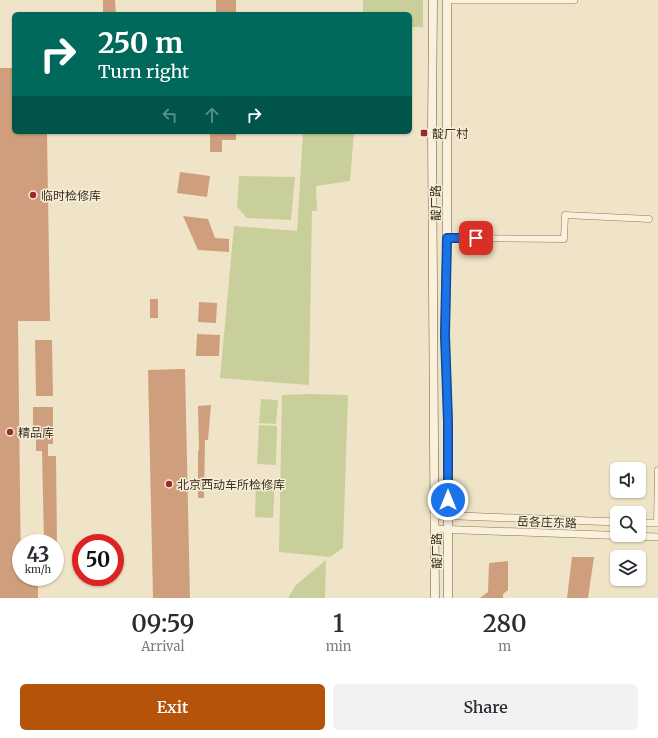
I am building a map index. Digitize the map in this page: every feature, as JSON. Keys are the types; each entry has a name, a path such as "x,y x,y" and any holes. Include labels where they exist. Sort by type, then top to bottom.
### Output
{"main road":[{"path":"433,0 432,140 434,598"},
{"name":"靛厂路","path":"447,0 447,238 445,335 448,422 448,598"}],"street":[{"path":"447,0 574,0"},
{"path":"447,238 564,239 565,215 649,219"},
{"path":"646,523 658,523 658,470"},
{"name":"岳各庄东路","path":"434,515 610,522"},
{"name":"岳各庄东路","path":"434,529 658,537"}],"green space":[{"path":"363,0 423,0 423,27 412,27 412,12 363,12"},
{"path":"303,134 354,134 350,181 316,186 317,211 312,211 309,385 220,378 234,226 297,231"},
{"path":"239,176 295,177 291,220 247,218 237,207"},
{"path":"282,395 348,395 343,548 330,557 279,552"},
{"path":"261,399 278,400 276,424 259,423"},
{"path":"259,425 277,426 276,465 257,464"},
{"path":"256,480 275,481 273,518 255,517"},
{"path":"326,560 325,598 288,598 296,585"}],"building":[{"path":"103,0 115,0 116,12 103,12"},
{"path":"216,0 236,0 236,12 216,12"},
{"name":"精品库","path":"0,68 12,68 12,134 47,134 50,321 18,321 20,534 12,534 12,586 38,586 38,598 0,598"},
{"path":"210,134 236,134 236,140 222,140 222,152 210,152"},
{"path":"180,172 210,176 207,197 177,193"},
{"path":"183,216 208,219 215,238 229,239 229,252 198,250"},
{"path":"150,299 158,299 158,318 150,318"},
{"path":"199,302 217,303 216,323 198,322"},
{"path":"197,334 220,335 219,356 196,356"},
{"path":"35,340 52,340 53,396 36,396"},
{"name":"北京西动车所检修库","path":"185,369 190,598 153,598 148,370"},
{"path":"211,405 208,440 205,440 204,498 198,498 198,406"},
{"path":"33,407 53,407 53,444 48,444 48,456 56,456 57,534 44,534 42,451 36,451 36,426 33,426"},
{"path":"572,557 594,557 588,598 567,598"},
{"path":"508,561 508,590 503,594 503,598 480,598 488,592 489,563"}],"place":[{"name":"靛厂村","path":"424,133"},
{"name":"临时检修库","path":"33,195"},
{"name":"精品库","path":"10,432"},
{"name":"北京西动车所检修库","path":"169,484"}],"route":[{"path":"448,500 448,422 445,335 447,238 476,238"}]}
